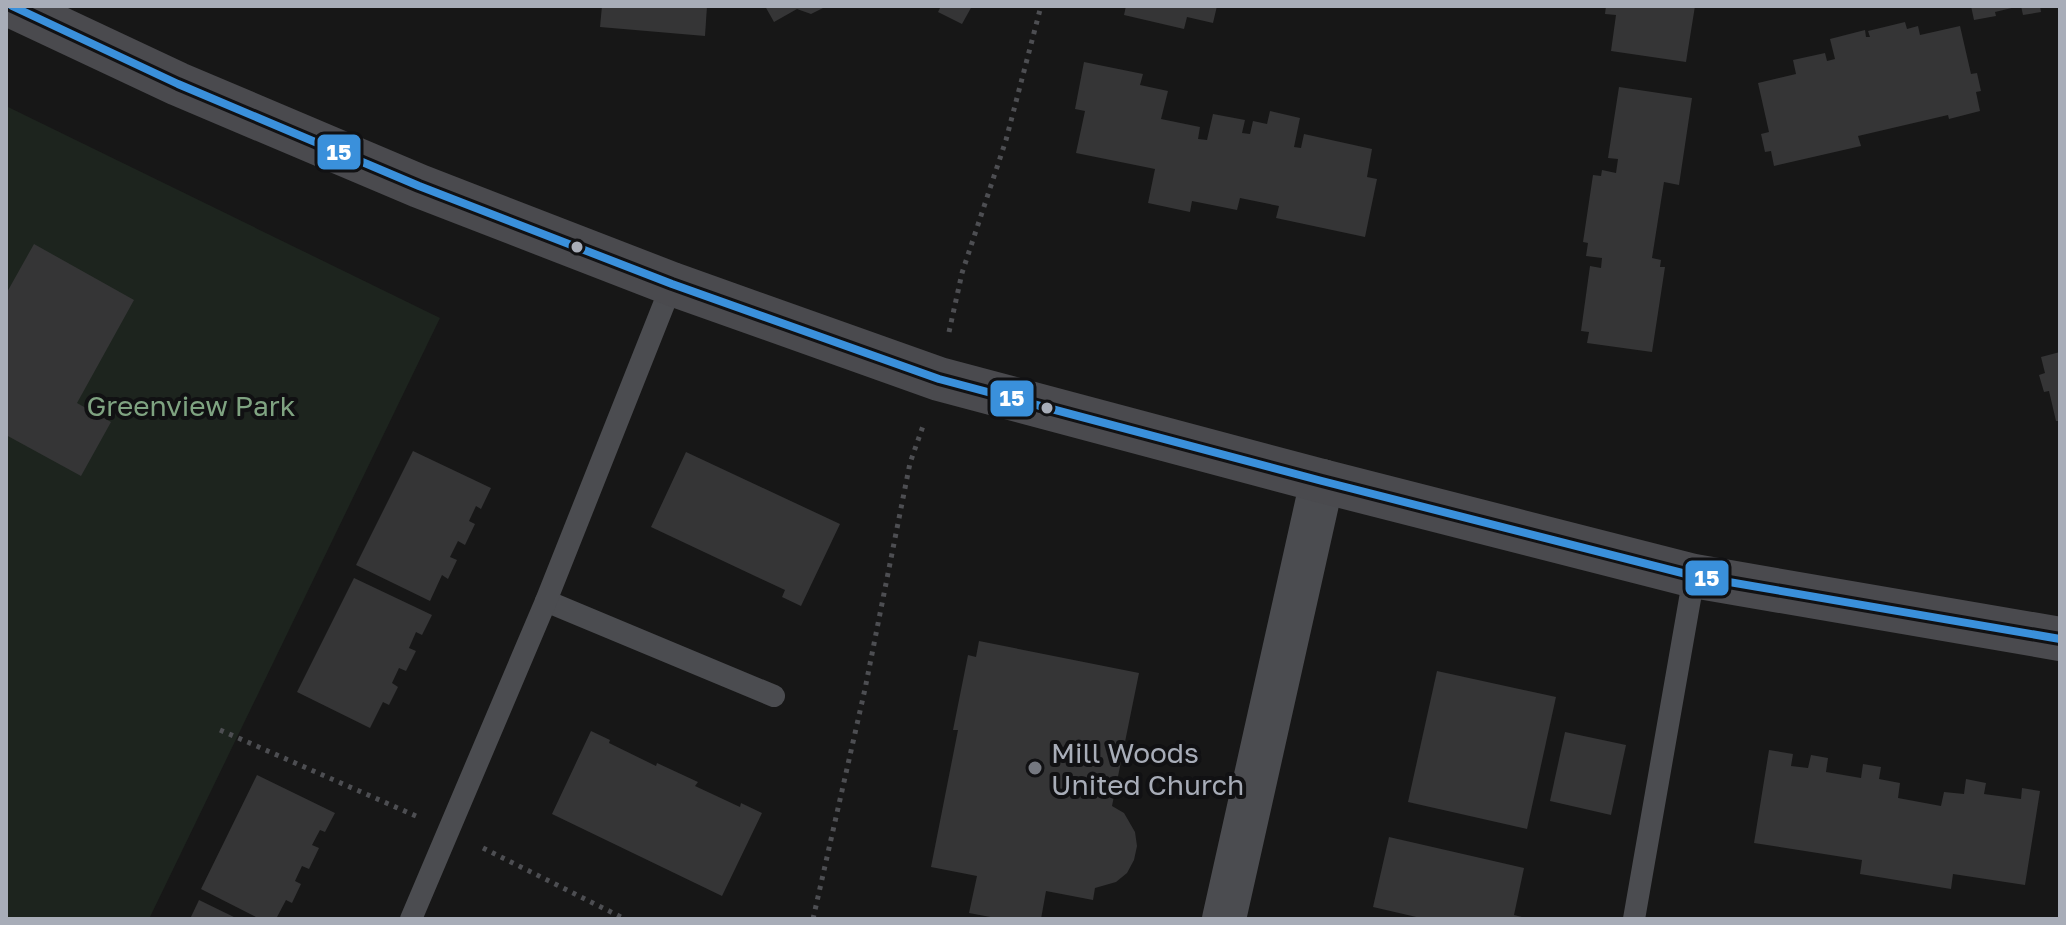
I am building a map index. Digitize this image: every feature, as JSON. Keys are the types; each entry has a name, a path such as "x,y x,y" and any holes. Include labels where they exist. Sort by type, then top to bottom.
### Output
{"street":[{"path":"12,6 178,84 419,186 672,284 939,379 1694,576 2060,639"},
{"path":"1224,919 1322,481"}],"lane":[{"path":"411,919 546,601 672,284"},
{"path":"1634,919 1694,576"},
{"path":"546,601 774,696"}],"path":[{"path":"813,919 865,689 910,463 939,379 962,273 1006,140 1041,6"}],"green space":[{"name":"Greenview Park","path":"6,106 440,318 149,919 6,919"}],"building":[{"path":"602,6 707,6 705,36 600,27"},
{"path":"765,6 827,6 811,14 797,9 774,22"},
{"path":"941,6 972,6 962,24 938,12"},
{"path":"1126,6 1217,6 1213,23 1187,17 1184,29 1124,15"},
{"path":"1606,6 1695,6 1686,62 1611,51 1616,15 1605,14"},
{"path":"1971,6 2016,7 1995,12 1996,16 1974,20"},
{"path":"2021,6 2040,6 2041,12 2023,15"},
{"path":"1905,22 1907,29 1918,26 1920,35 1960,26 1971,74 1977,73 1981,91 1976,92 1980,111 1949,119 1948,115 1858,136 1861,146 1774,166 1771,151 1765,152 1761,134 1769,132 1758,83 1796,74 1793,60 1825,53 1827,61 1835,59 1830,39 1865,30 1866,37 1870,37 1868,31"},
{"path":"1084,62 1143,74 1140,85 1168,91 1161,119 1200,127 1198,139 1207,140 1213,114 1245,120 1242,133 1250,134 1253,121 1267,124 1270,111 1300,118 1294,147 1301,148 1304,134 1372,149 1367,177 1377,179 1365,237 1276,218 1279,206 1240,198 1237,210 1192,201 1190,212 1148,203 1155,169 1076,153 1085,111 1075,109"},
{"path":"1619,87 1692,98 1679,185 1664,182 1652,258 1661,260 1660,267 1665,267 1652,352 1587,343 1589,332 1581,331 1590,266 1601,268 1602,258 1586,256 1588,243 1583,242 1593,175 1601,176 1602,170 1616,173 1618,159 1608,158"},
{"path":"34,244 134,300 77,403 111,422 81,476 6,435 6,294"},
{"path":"2060,352 2060,421 2056,421 2049,391 2044,392 2039,375 2045,373 2041,357"},
{"path":"413,451 491,488 481,509 476,506 469,521 475,524 465,545 458,541 450,557 457,560 448,579 442,575 430,601 356,565"},
{"path":"686,452 840,524 801,606 782,597 785,590 651,527"},
{"path":"354,578 432,615 422,635 416,632 409,648 416,651 406,671 399,668 392,683 398,687 389,705 383,702 370,728 297,692"},
{"name":"Mill Woods United Church","path":"979,641 1139,673 1112,806 1124,813 1135,832 1137,846 1134,860 1127,873 1116,882 1095,888 1093,900 1046,891 1041,919 1001,919 969,913 977,876 931,867 958,730 953,730 968,655 976,657"},
{"path":"1437,671 1556,697 1527,829 1408,802"},
{"path":"591,731 656,766 657,763 698,782 695,786 740,807 741,803 762,813 722,896 552,814"},
{"path":"1565,732 1626,745 1611,815 1550,801"},
{"path":"1769,750 1793,754 1791,766 1808,768 1811,755 1828,758 1826,772 1861,778 1863,764 1881,767 1879,779 1900,783 1898,798 1941,806 1944,792 1964,794 1966,779 1986,783 1984,794 2021,799 2022,788 2040,791 2025,885 1953,874 1951,889 1860,874 1862,860 1754,843"},
{"path":"257,775 335,813 325,832 320,830 312,845 319,848 309,869 302,866 295,881 301,884 292,903 286,900 276,919 260,919 201,889"},
{"path":"1389,837 1524,868 1514,915 1530,919 1425,919 1373,907"},
{"path":"199,900 238,919 190,919"}],"transit line":[{"name":"15","path":"12,6 178,84 419,186 672,284 939,379 1694,576 2060,639"}],"place":[{"name":"Mill Woods United Church","path":"1035,768"}]}
